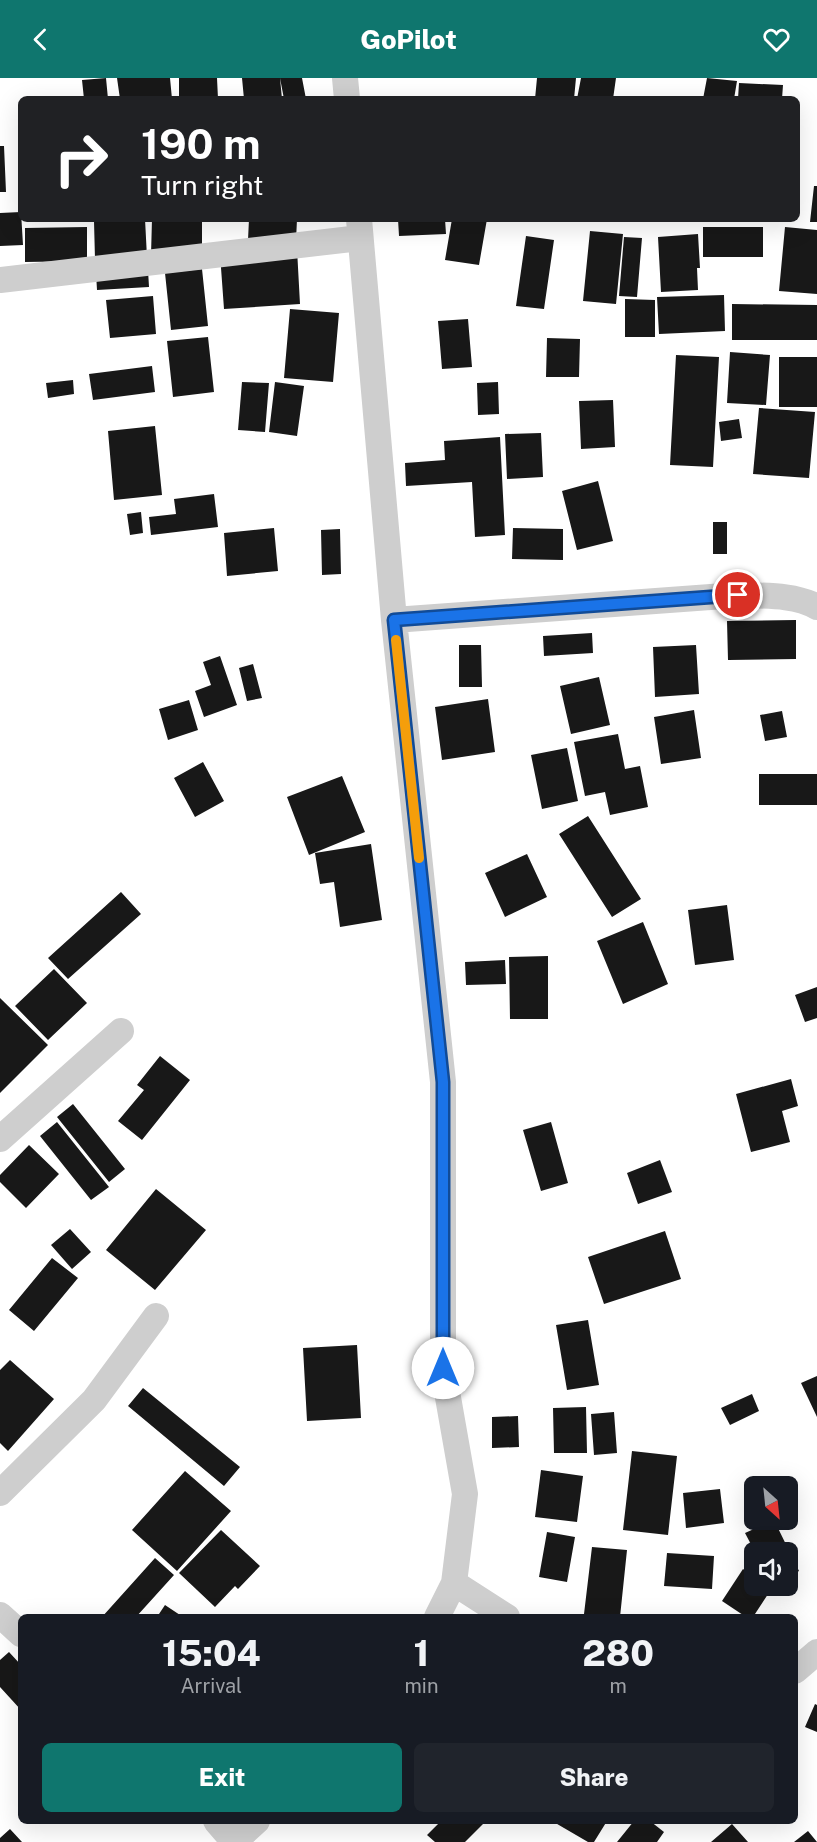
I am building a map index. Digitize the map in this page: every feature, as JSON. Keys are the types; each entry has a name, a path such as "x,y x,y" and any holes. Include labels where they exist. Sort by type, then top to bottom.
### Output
{"street":[{"path":"345,78 347,96"},
{"path":"0,280 359,229 394,620 443,1082 443,1368 465,1494 454,1583 438,1614"},
{"path":"394,620 738,595 781,597 809,602 817,607"},
{"path":"0,1139 121,1031"},
{"path":"0,1493 94,1400 156,1316"},
{"path":"454,1583 502,1614"},
{"path":"798,1668 817,1652"},
{"path":"219,1824 234,1842 254,1824"}],"building":[{"path":"106,78 108,96 84,96 82,80"},
{"path":"117,78 170,78 172,96 120,96"},
{"path":"179,78 217,78 218,96 179,96"},
{"path":"242,78 280,78 282,96 244,96"},
{"path":"280,78 302,78 305,96 283,96"},
{"path":"537,78 576,78 574,96 535,96"},
{"path":"581,78 616,78 613,96 578,96"},
{"path":"707,78 737,81 734,96 704,96"},
{"path":"739,83 783,85 782,96 738,96"},
{"path":"0,146 4,146 6,192 0,192"},
{"path":"814,186 817,186 817,222 810,222"},
{"path":"18,212 18,222 22,222 23,245 0,246 0,213"},
{"path":"94,222 145,222 147,257 95,259"},
{"path":"152,222 202,222 202,256 151,255"},
{"path":"249,222 297,222 296,241 248,240"},
{"path":"398,222 445,222 446,234 399,236"},
{"path":"451,222 486,222 479,265 445,260"},
{"path":"87,227 87,261 25,262 25,228"},
{"path":"703,227 763,227 763,257 703,257"},
{"path":"785,227 817,230 817,294 779,291"},
{"path":"590,231 623,234 616,304 583,301"},
{"path":"698,234 700,268 697,268 698,290 661,292 658,237"},
{"path":"526,236 554,240 544,309 516,306"},
{"path":"624,237 642,238 637,297 619,296"},
{"path":"297,249 300,304 224,309 220,254"},
{"path":"202,269 208,326 171,330 165,273"},
{"path":"148,270 149,287 97,290 96,273"},
{"path":"724,295 725,331 659,334 657,297"},
{"path":"153,296 156,334 110,338 106,300"},
{"path":"625,299 655,300 655,337 625,337"},
{"path":"732,304 817,305 817,340 732,340"},
{"path":"290,309 339,313 333,382 284,378"},
{"path":"468,319 472,367 442,369 438,321"},
{"path":"208,337 214,392 173,397 167,341"},
{"path":"547,338 580,339 579,377 546,377"},
{"path":"730,352 770,355 766,405 727,403"},
{"path":"676,355 719,357 713,467 670,465"},
{"path":"779,357 817,357 817,407 779,407"},
{"path":"152,366 155,392 93,400 89,374"},
{"path":"73,380 74,394 48,398 46,383"},
{"path":"242,382 269,383 265,432 238,430"},
{"path":"275,382 304,386 297,436 269,432"},
{"path":"498,382 499,414 478,415 477,383"},
{"path":"613,400 615,447 581,449 579,401"},
{"path":"759,408 815,412 809,478 753,474"},
{"path":"739,419 742,438 721,441 719,422"},
{"path":"155,426 162,495 114,500 108,431"},
{"path":"541,433 543,477 507,479 505,434"},
{"path":"500,437 505,535 475,537 472,482 406,486 405,463 445,460 444,441"},
{"path":"598,481 613,541 577,550 562,491"},
{"path":"214,494 218,527 151,535 149,517 176,514 174,499"},
{"path":"141,512 143,533 130,535 127,514"},
{"path":"713,522 727,522 727,554 713,554"},
{"path":"274,528 278,571 227,576 224,533"},
{"path":"513,528 563,529 563,560 512,559"},
{"path":"340,529 341,574 322,575 321,530"},
{"path":"796,620 796,659 728,660 727,621"},
{"path":"592,633 593,653 544,656 543,636"},
{"path":"459,645 481,645 482,687 459,687"},
{"path":"696,645 699,694 655,697 653,647"},
{"path":"220,656 237,705 204,717 195,691 211,685 203,662"},
{"path":"253,664 262,698 247,701 239,668"},
{"path":"599,677 610,725 571,734 560,686"},
{"path":"488,699 495,752 442,760 435,707"},
{"path":"189,700 198,730 168,740 159,709"},
{"path":"694,710 701,758 661,764 654,717"},
{"path":"782,711 787,737 765,741 760,715"},
{"path":"618,734 625,769 640,766 648,807 610,815 605,792 585,796 574,742"},
{"path":"567,748 578,801 542,809 531,755"},
{"path":"203,762 224,801 195,817 174,778"},
{"path":"759,774 817,774 817,805 759,805"},
{"path":"342,776 365,832 309,855 287,797"},
{"path":"588,816 641,899 612,917 559,834"},
{"path":"371,844 382,920 340,927 334,882 320,884 315,853"},
{"path":"527,854 547,897 505,917 485,873"},
{"path":"121,892 141,914 68,979 48,958"},
{"path":"727,905 734,960 695,965 688,910"},
{"path":"643,922 668,984 623,1004 597,941"},
{"path":"548,956 548,1019 510,1019 509,957"},
{"path":"505,960 506,984 466,985 465,962"},
{"path":"54,969 87,1003 48,1040 15,1006"},
{"path":"817,987 817,1018 805,1022 795,995"},
{"path":"0,998 48,1045 0,1093"},
{"path":"160,1056 190,1080 142,1140 118,1121 144,1090 137,1085"},
{"path":"791,1079 798,1106 782,1111 790,1142 751,1152 736,1094"},
{"path":"73,1104 125,1169 109,1182 57,1117"},
{"path":"57,1122 109,1187 91,1200 40,1136"},
{"path":"551,1122 568,1183 541,1191 523,1130"},
{"path":"29,1145 59,1174 26,1208 0,1182 0,1175"},
{"path":"660,1160 672,1192 638,1204 627,1173"},
{"path":"156,1189 206,1230 155,1290 106,1250"},
{"path":"70,1229 91,1252 72,1269 51,1245"},
{"path":"665,1231 681,1279 604,1304 588,1257"},
{"path":"52,1258 78,1278 34,1331 9,1310"},
{"path":"588,1320 599,1385 567,1390 556,1325"},
{"path":"357,1345 361,1418 307,1421 303,1348"},
{"path":"10,1360 54,1399 8,1451 0,1443 0,1370"},
{"path":"817,1376 817,1417 801,1383"},
{"path":"143,1388 240,1467 224,1486 128,1406"},
{"path":"752,1394 759,1411 730,1425 721,1408"},
{"path":"586,1407 587,1453 554,1453 553,1408"},
{"path":"614,1412 617,1453 594,1455 591,1414"},
{"path":"518,1416 519,1447 492,1448 492,1417"},
{"path":"632,1451 677,1456 668,1535 623,1530"},
{"path":"541,1470 583,1476 577,1522 535,1517"},
{"path":"185,1471 231,1511 177,1571 132,1530"},
{"path":"720,1489 724,1523 686,1528 683,1493"},
{"path":"221,1530 260,1566 238,1589 235,1586 215,1607 179,1573"},
{"path":"752,1530 779,1530 785,1542 750,1542 745,1533"},
{"path":"547,1532 575,1537 567,1582 539,1577"},
{"path":"592,1547 627,1550 620,1614 584,1614"},
{"path":"667,1553 714,1556 712,1589 664,1586"},
{"path":"155,1558 174,1575 139,1614 105,1614"},
{"path":"743,1569 744,1596 767,1596 755,1614 742,1614 722,1601"},
{"path":"165,1605 178,1614 159,1614"},
{"path":"9,1652 18,1662 18,1707 0,1687 0,1660"},
{"path":"815,1704 817,1705 817,1732 805,1727"},
{"path":"438,1824 483,1824 465,1842 435,1842 427,1835"},
{"path":"557,1824 605,1824 594,1842 588,1842"},
{"path":"632,1824 654,1824 664,1832 657,1842 617,1842"},
{"path":"732,1824 748,1842 711,1842"},
{"path":"10,1829 22,1842 0,1842 0,1838"},
{"path":"808,1831 817,1842 794,1842"}],"slow traffic":[{"path":"396,640 419,858"}],"route":[{"path":"443,1368 443,1082 394,620 738,595"}]}
